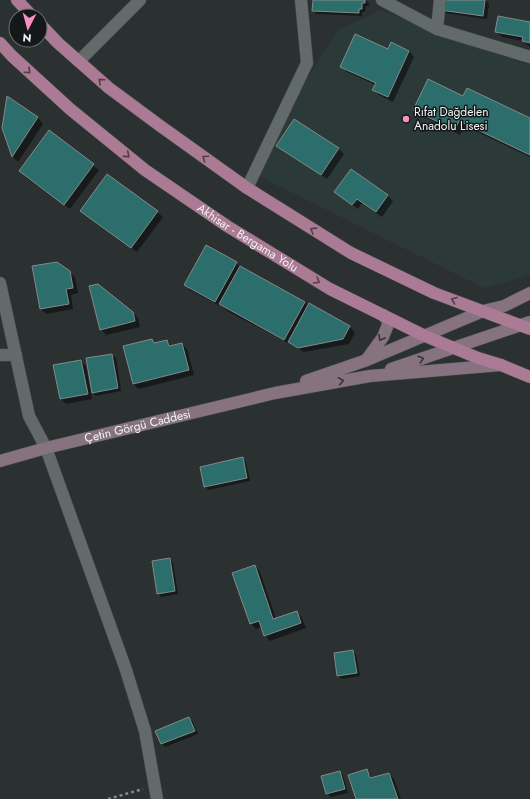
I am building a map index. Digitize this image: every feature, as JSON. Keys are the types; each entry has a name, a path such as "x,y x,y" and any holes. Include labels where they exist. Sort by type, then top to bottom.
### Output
{"main road":[{"path":"17,0 24,8"},
{"path":"48,32 109,88 247,188 351,253 434,293 527,326"},
{"name":"Akhisar - Bergama Yolu","path":"0,44 70,109 145,170 226,226 330,289 425,336 478,358 501,365 530,377"},
{"path":"275,393 366,360 483,311 504,306 530,293"},
{"path":"366,360 383,337 389,322 383,315"},
{"path":"370,376 527,326"},
{"path":"275,393 370,376 501,365"},
{"name":"Çetin Görgü Caddesi","path":"0,461 46,448 275,393"}],"street":[{"path":"79,61 140,0"},
{"path":"247,188 307,63 300,0"},
{"path":"382,0 437,29 530,57"},
{"path":"437,29 440,0"},
{"path":"0,283 29,416 46,448 125,667 145,731 157,799"},
{"path":"0,355 16,355"}],"path":[{"path":"108,799 155,785"}],"shaded area":[{"name":"Rıfat Dağdelen Anadolu Lisesi","path":"381,10 530,66 530,275 484,288 249,171 338,30"}],"building":[{"path":"313,0 365,0 365,3 362,3 362,9 359,9 359,13 312,11"},
{"path":"441,0 485,0 483,16 440,10"},
{"path":"498,16 530,22 530,43 522,41 523,37 495,32"},
{"path":"355,34 388,49 391,42 409,51 388,97 372,90 376,83 340,67"},
{"path":"428,79 463,96 467,88 530,118 530,155 459,121 455,130 413,110"},
{"path":"7,96 38,117 12,157 2,128"},
{"path":"294,119 339,148 321,175 276,146"},
{"path":"49,130 94,164 64,205 19,171"},
{"path":"351,169 388,195 376,212 357,199 352,205 334,192"},
{"path":"107,174 158,211 131,248 80,211"},
{"path":"206,245 237,262 215,302 184,285"},
{"path":"57,262 70,271 73,288 66,289 69,304 40,309 32,266"},
{"path":"240,266 305,302 284,340 219,304"},
{"path":"98,284 133,312 135,321 100,330 89,286"},
{"path":"309,303 350,326 343,339 298,348 288,342"},
{"path":"152,339 154,343 167,340 169,346 182,343 189,370 133,384 123,346"},
{"path":"112,354 118,388 92,393 86,358"},
{"path":"81,360 88,394 60,399 53,365"},
{"path":"243,457 247,478 204,487 200,467"},
{"path":"170,558 175,591 157,594 152,561"},
{"path":"255,565 273,619 297,611 301,623 264,636 259,621 250,624 232,573"},
{"path":"353,650 357,673 337,676 334,653"},
{"path":"189,717 195,731 161,744 155,731"},
{"path":"367,769 370,778 389,773 398,799 356,799 348,775"},
{"path":"340,771 345,789 326,794 321,776"}],"place":[{"name":"Rıfat Dağdelen Anadolu Lisesi","path":"406,119"}]}
